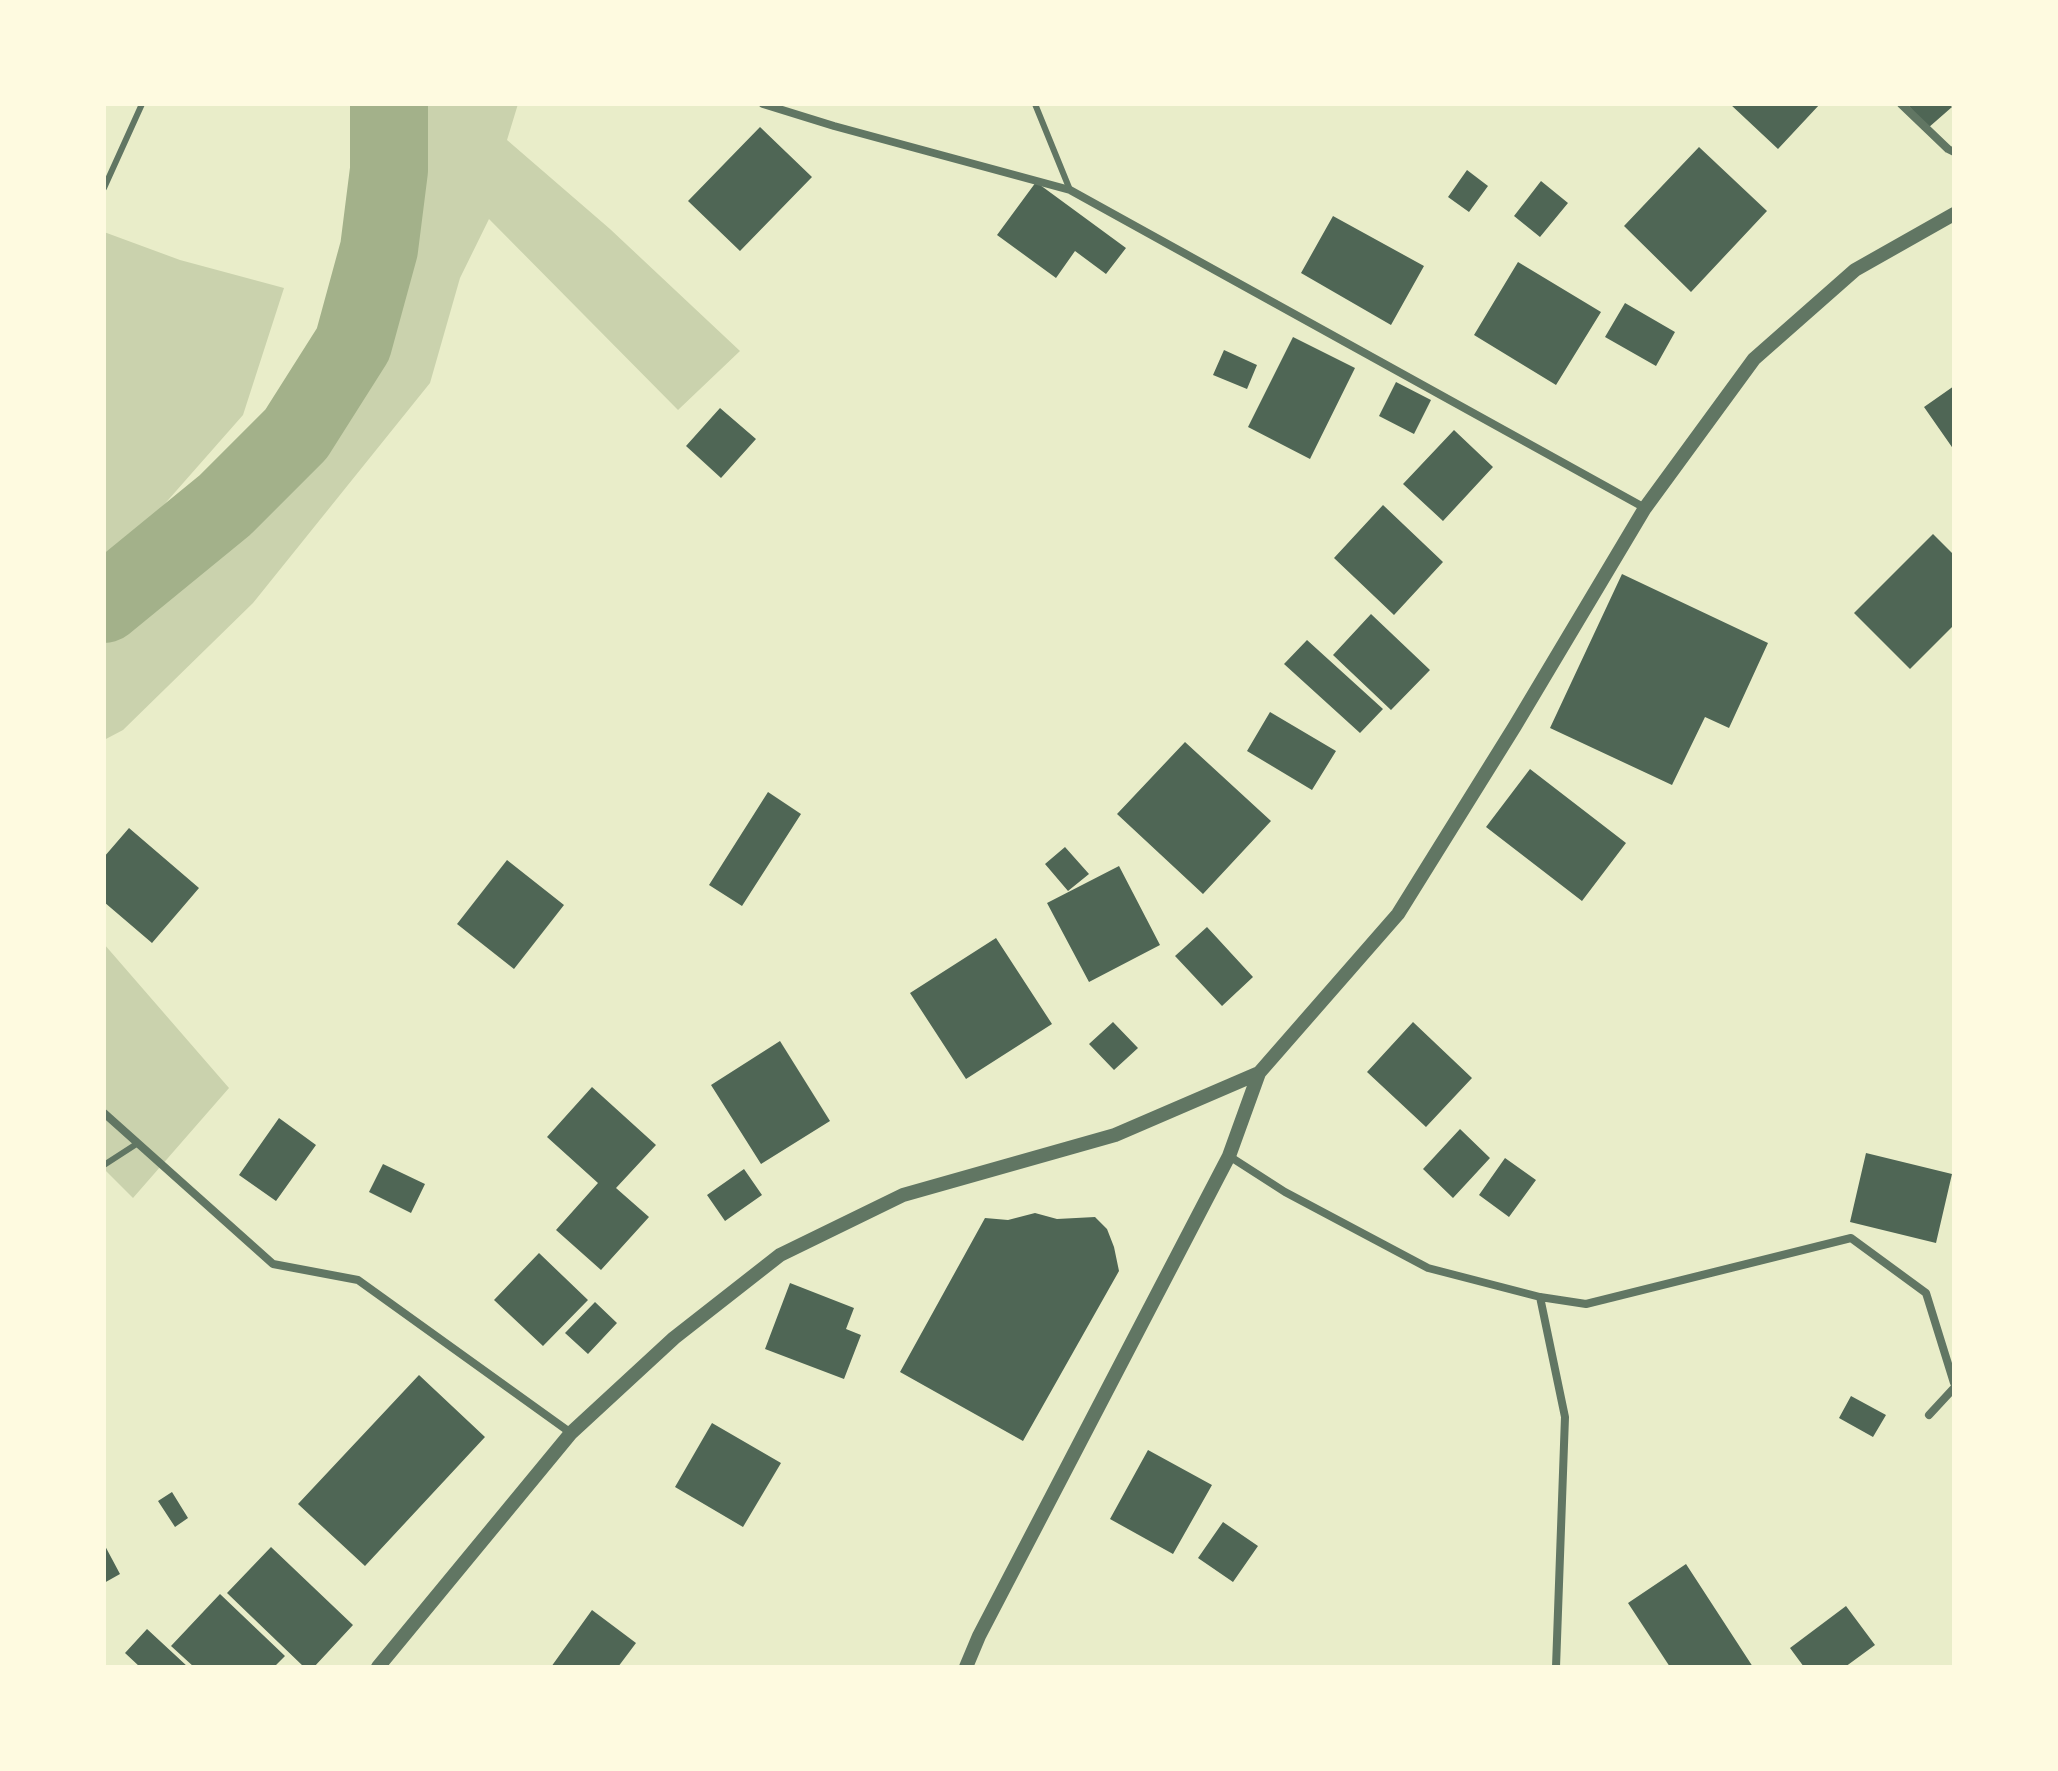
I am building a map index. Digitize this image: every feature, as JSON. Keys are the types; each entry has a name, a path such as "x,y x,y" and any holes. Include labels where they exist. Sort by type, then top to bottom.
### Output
{"street":[{"path":"763,104 1070,190 1645,508"},
{"path":"1901,104 1954,152"},
{"path":"966,1667 979,1636 1229,1156 1259,1073 1398,914 1645,508 1754,359 1855,270 1954,214"},
{"path":"378,1667 571,1433 674,1338 780,1255 903,1195 1115,1135 1259,1073"},
{"path":"104,1113 273,1264 358,1280 571,1433"},
{"path":"1229,1156 1285,1192 1428,1268 1540,1297 1586,1304 1851,1238 1926,1293 1954,1385 1929,1415"},
{"path":"1540,1297 1565,1417 1556,1667"}],"lane":[{"path":"105,182 142,104"},
{"path":"1035,104 1070,190"},
{"path":"104,1165 138,1143"}],"green space":[{"path":"416,104 518,104 507,140 610,229 740,351 678,410 489,219 460,278 430,383 253,603 123,730 104,740 104,627 203,557 317,453 371,368 393,300"},
{"path":"104,232 180,260 284,288 243,415 125,549 104,561"},
{"path":"104,944 229,1088 133,1198 104,1169"}],"building":[{"path":"1730,104 1820,104 1778,149"},
{"path":"1907,104 1949,104 1952,107 1928,128"},
{"path":"760,127 812,177 740,251 688,201"},
{"path":"1699,147 1767,211 1691,292 1624,226"},
{"path":"1467,170 1488,186 1469,212 1448,197"},
{"path":"1541,181 1568,203 1540,237 1514,216"},
{"path":"1036,182 1126,248 1106,274 1075,251 1056,278 997,235"},
{"path":"1333,216 1424,266 1391,325 1301,273"},
{"path":"1518,262 1601,312 1556,385 1474,335"},
{"path":"1625,303 1675,332 1656,366 1605,337"},
{"path":"1293,337 1355,368 1310,459 1248,427"},
{"path":"1224,350 1257,365 1247,389 1213,375"},
{"path":"1396,382 1431,400 1414,434 1379,416"},
{"path":"1954,386 1954,450 1924,407"},
{"path":"720,408 756,439 721,478 686,446"},
{"path":"1454,430 1493,467 1443,521 1403,484"},
{"path":"1383,505 1443,562 1394,615 1334,558"},
{"path":"1933,534 1954,555 1954,625 1910,669 1854,613"},
{"path":"1622,574 1768,643 1729,728 1705,717 1672,785 1550,728"},
{"path":"1371,614 1430,670 1391,710 1333,655"},
{"path":"1307,640 1383,709 1360,733 1284,664"},
{"path":"1270,712 1336,751 1312,790 1247,751"},
{"path":"1185,742 1271,821 1203,894 1117,814"},
{"path":"1530,769 1626,843 1582,901 1486,827"},
{"path":"768,792 801,814 742,906 709,885"},
{"path":"129,828 199,888 152,943 104,902 104,857"},
{"path":"1065,847 1089,874 1068,891 1045,864"},
{"path":"507,860 564,905 514,969 457,924"},
{"path":"1119,866 1160,945 1089,982 1047,903"},
{"path":"1207,927 1253,977 1222,1006 1175,956"},
{"path":"996,938 1052,1024 966,1079 910,993"},
{"path":"1113,1022 1138,1048 1114,1070 1089,1044"},
{"path":"1413,1022 1472,1078 1426,1127 1367,1072"},
{"path":"780,1041 830,1121 761,1164 711,1085"},
{"path":"592,1087 656,1145 616,1188 649,1217 601,1270 556,1230 598,1183 547,1137"},
{"path":"279,1118 316,1145 276,1201 239,1175"},
{"path":"1460,1129 1490,1158 1453,1198 1423,1169"},
{"path":"1866,1153 1952,1174 1936,1243 1850,1222"},
{"path":"1505,1158 1536,1180 1509,1217 1479,1195"},
{"path":"383,1164 425,1184 411,1213 369,1192"},
{"path":"744,1169 762,1195 725,1221 707,1195"},
{"path":"1035,1213 1057,1219 1095,1217 1107,1229 1119,1271 1023,1441 900,1372 985,1218 1008,1220"},
{"path":"539,1253 588,1300 543,1346 494,1300"},
{"path":"790,1283 854,1308 846,1329 861,1335 844,1379 765,1349"},
{"path":"595,1302 617,1323 588,1354 565,1333"},
{"path":"419,1375 485,1437 365,1566 298,1504"},
{"path":"1851,1396 1886,1415 1873,1437 1839,1418"},
{"path":"712,1423 781,1463 743,1527 675,1487"},
{"path":"1148,1450 1212,1485 1173,1554 1110,1519"},
{"path":"172,1492 188,1518 175,1527 158,1501"},
{"path":"1223,1522 1258,1546 1233,1582 1198,1558"},
{"path":"104,1544 120,1574 104,1583"},
{"path":"271,1547 353,1625 314,1667 304,1667 227,1593"},
{"path":"1686,1564 1753,1667 1670,1667 1628,1603"},
{"path":"220,1594 285,1656 274,1667 194,1667 171,1646"},
{"path":"1846,1606 1875,1645 1845,1667 1804,1667 1790,1648"},
{"path":"592,1610 636,1643 618,1667 551,1667"},
{"path":"147,1629 188,1667 140,1667 125,1653"}],"waterway":[{"path":"104,604 225,505 296,434 353,344 379,249 389,170 389,104"}]}
